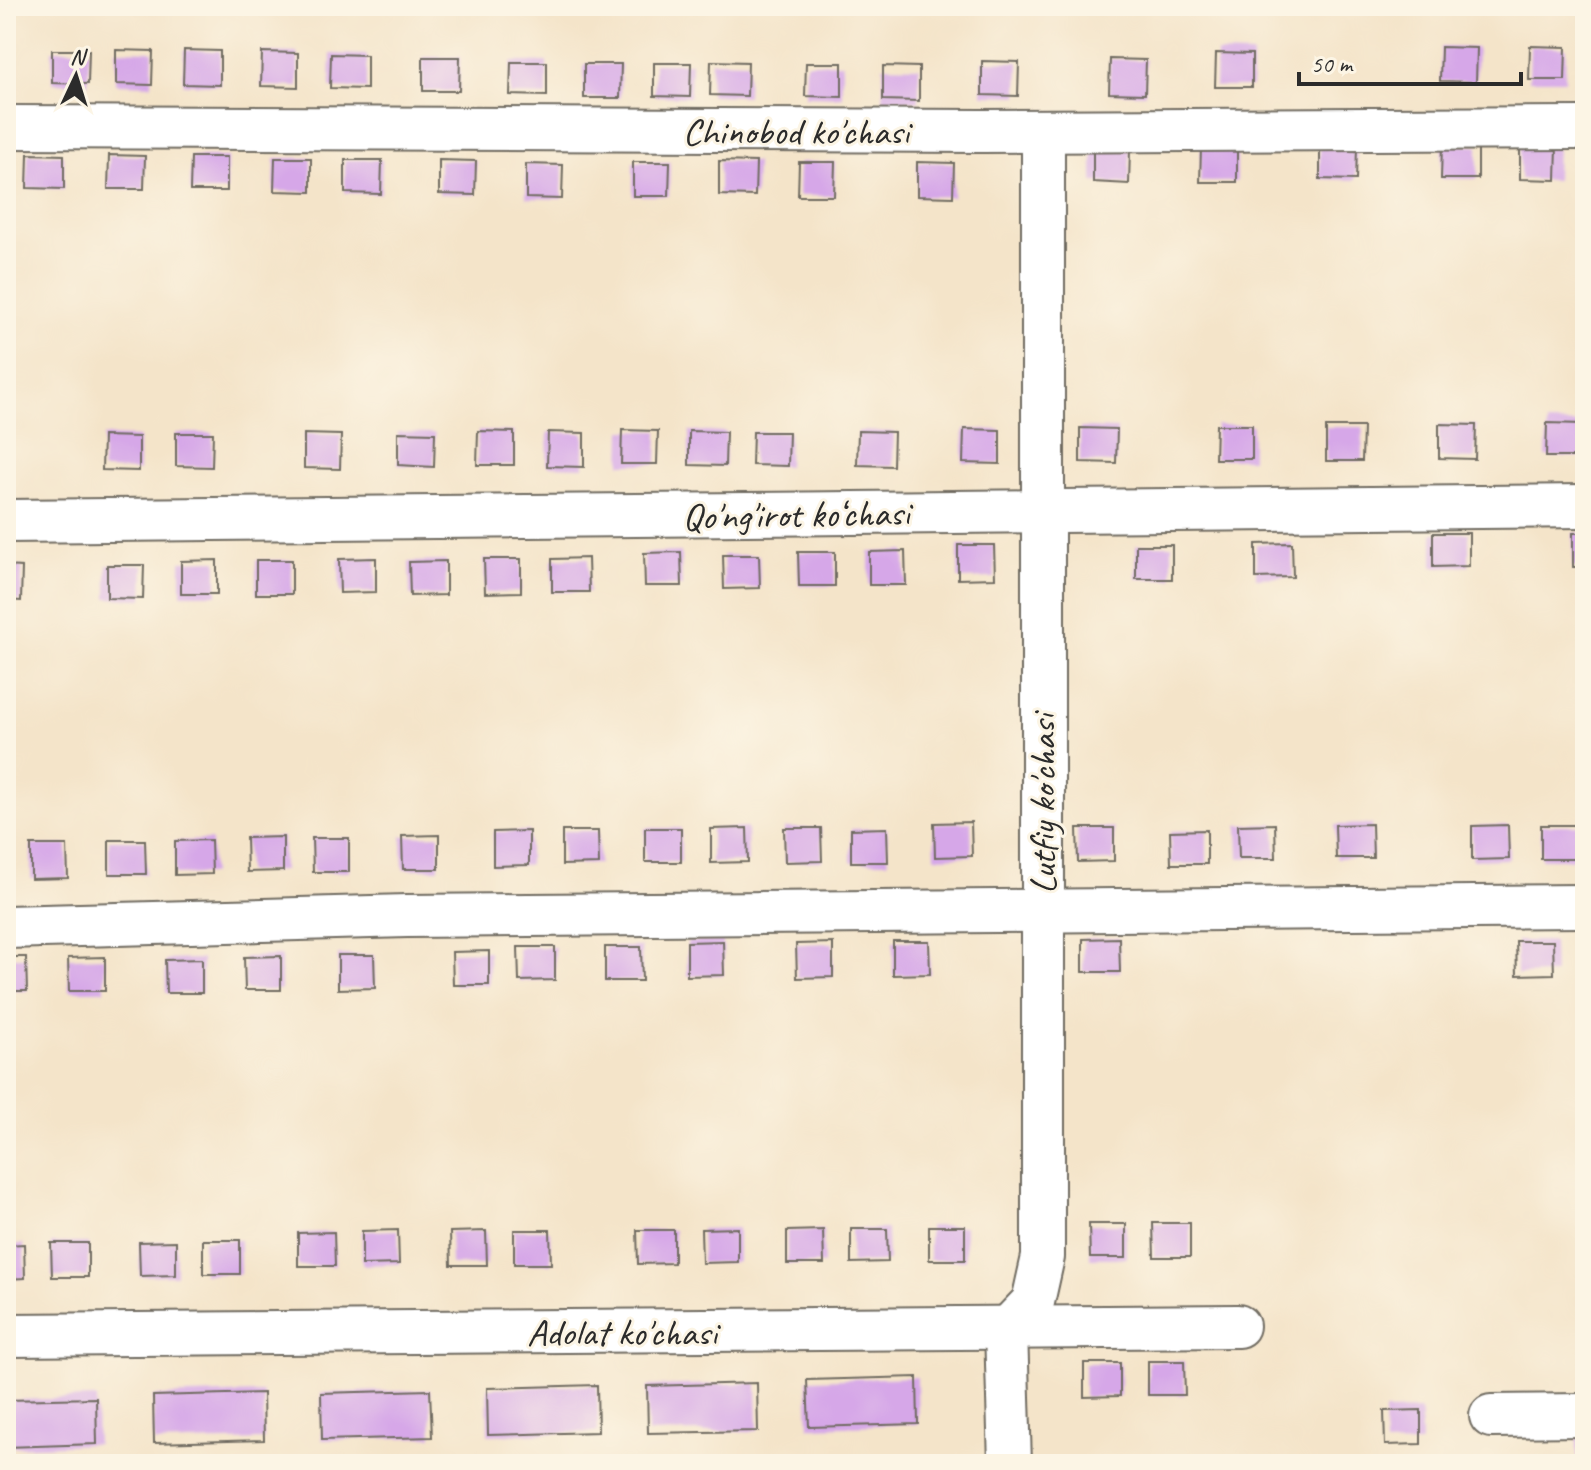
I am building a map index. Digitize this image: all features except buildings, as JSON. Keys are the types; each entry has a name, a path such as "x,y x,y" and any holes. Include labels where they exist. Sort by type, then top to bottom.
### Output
{"street":[{"name":"Chinobod ko'chasi","path":"6,127 1043,131 1585,128"},
{"name":"Lutfiy ko'chasi","path":"1006,1330 1033,1302 1043,1257 1043,131"},
{"name":"Qo'ng'irot ko‘chasi","path":"6,521 1585,506"},
{"path":"6,927 407,916 1585,906"},
{"name":"Adolat ko'chasi","path":"6,1335 1238,1326"},
{"path":"1006,1330 1010,1464"},
{"path":"1491,1416 1585,1415"}]}
